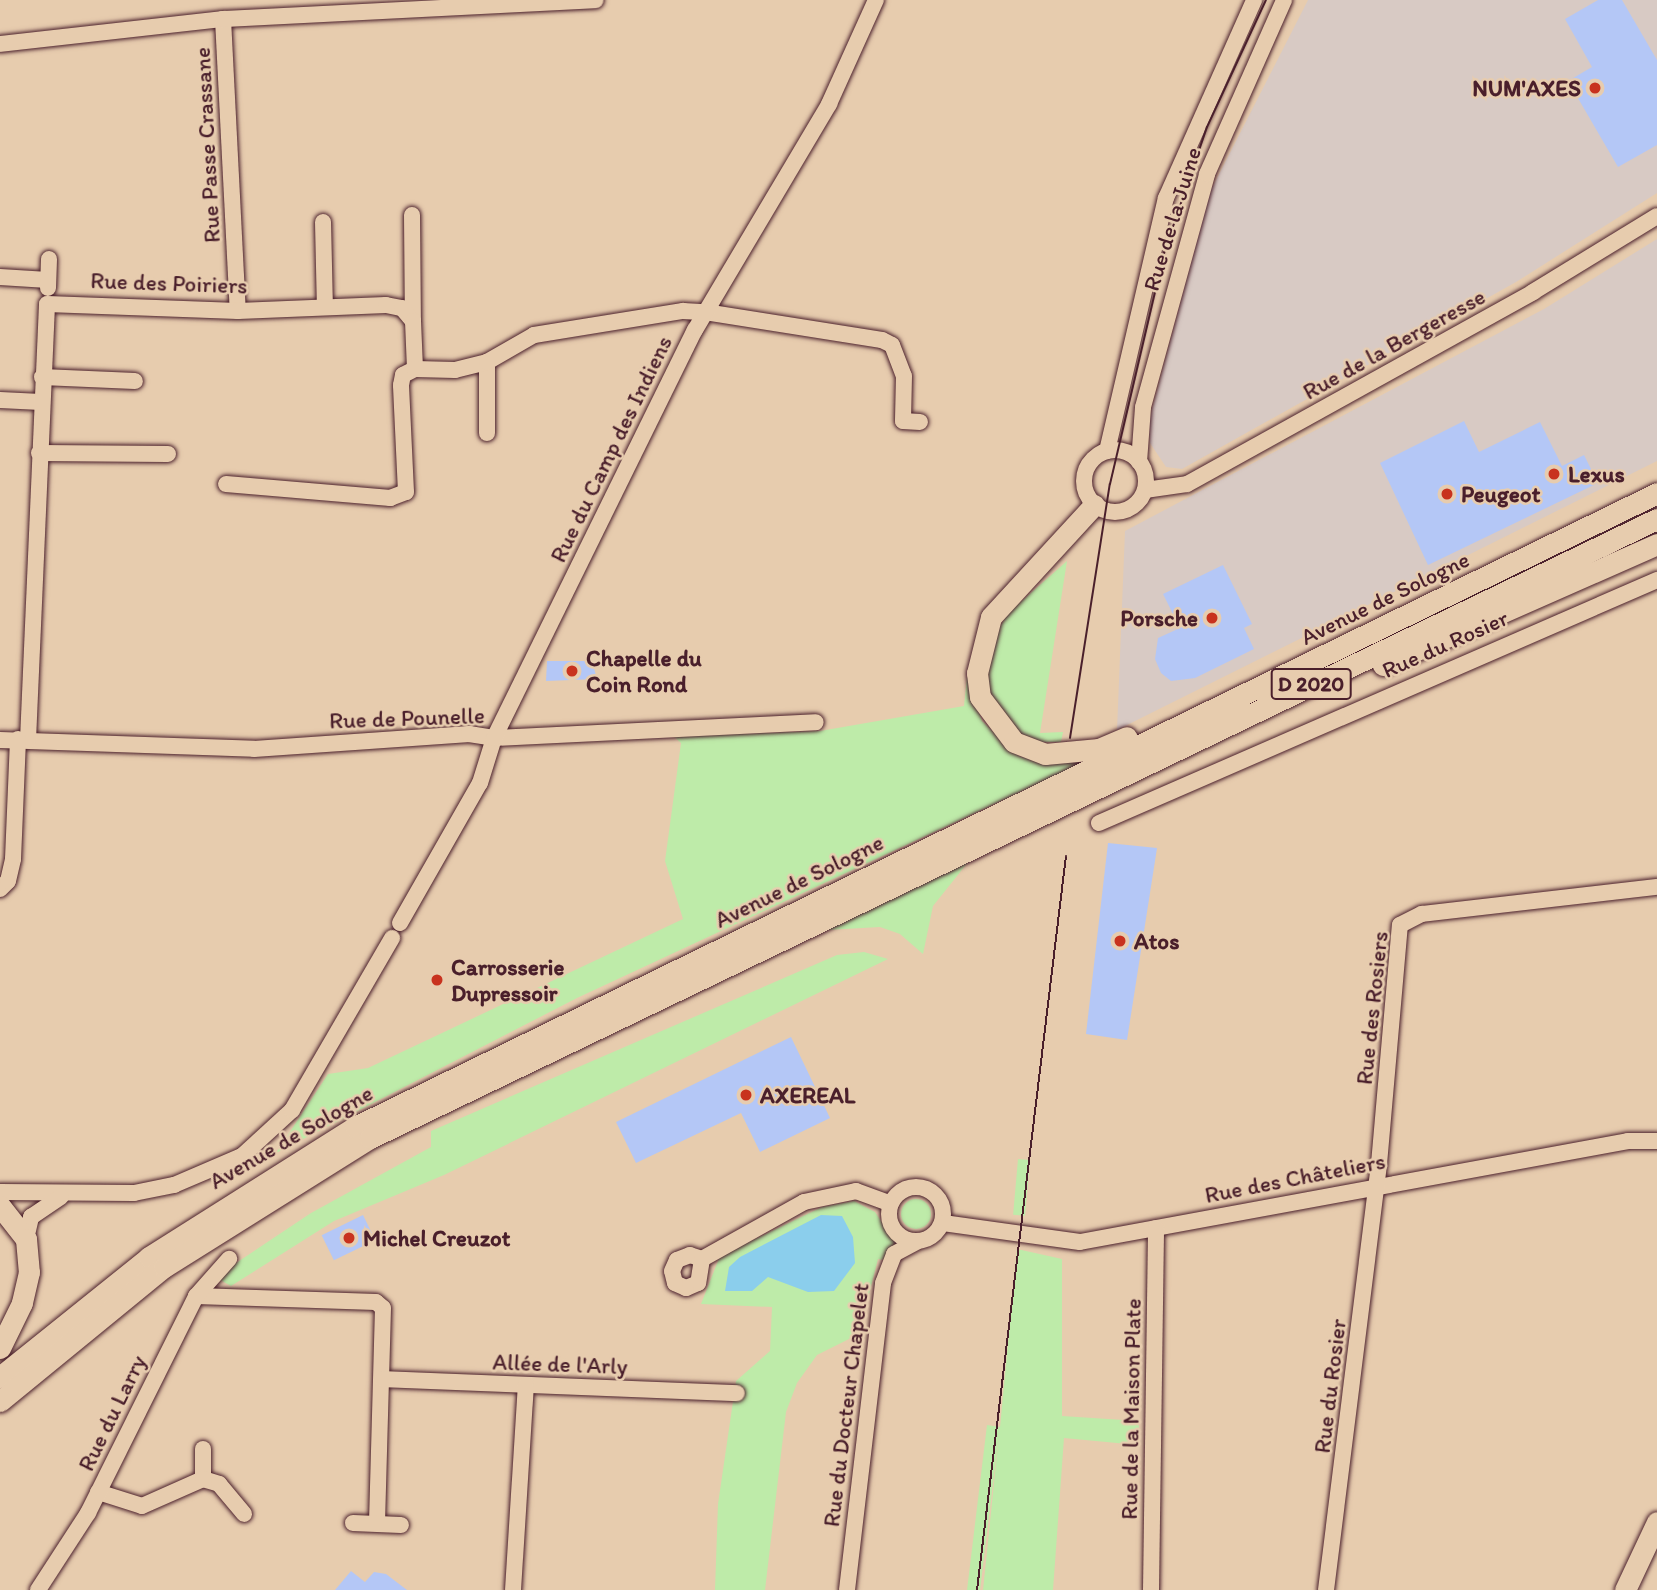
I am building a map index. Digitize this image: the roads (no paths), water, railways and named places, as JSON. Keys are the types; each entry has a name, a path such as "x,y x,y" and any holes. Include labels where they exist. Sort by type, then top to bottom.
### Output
{"main road":[{"name":"Avenue de Sologne","path":"0,1377 149,1257 355,1127 1657,494"},
{"path":"1094,505 991,617 981,641 980,697 1014,741 1045,754 1099,749 1403,619"},
{"name":"Avenue de Sologne","path":"0,1401 115,1304 265,1199 370,1138 964,849 1657,519"},
{"path":"964,849 1657,544"},
{"path":"0,1206 26,1239 24,1293 0,1348"},
{"path":"1625,1590 1657,1522"}],"street":[{"path":"0,44 223,19 596,0"},
{"name":"Rue du Camp des Indiens","path":"0,1192 66,1195 174,1185 209,1173 265,1141 292,1110 480,783 494,738 705,312 829,104 876,0"},
{"name":"Rue de la Juine","path":"1107,451 1166,198 1254,0"},
{"name":"Rue de la Juine","path":"1139,462 1143,407 1188,236 1235,102 1284,0"},
{"name":"Rue Passe Crassane","path":"223,19 238,311"},
{"path":"412,215 415,369"},
{"name":"Rue de la Bergeresse","path":"1145,490 1187,484 1533,292 1657,216"},
{"path":"323,222 325,307"},
{"path":"0,889 8,881 13,859 23,740 49,259"},
{"path":"0,277 48,280"},
{"name":"Rue des Poiriers","path":"47,304 238,311 386,305 402,308 413,321"},
{"path":"226,484 390,498 406,492 402,375 415,369 456,370 487,362 534,335 705,312 882,340 892,345 904,376 904,421 920,422"},
{"path":"487,362 487,433"},
{"path":"42,377 135,380"},
{"path":"0,400 41,402"},
{"path":"1107,451 1126,452 1139,462 1145,490 1124,512 1094,505 1084,490 1085,471 1107,451"},
{"path":"39,453 168,454"},
{"name":"Rue du Rosier","path":"1099,822 1657,580"},
{"name":"Rue de Pounelle","path":"0,740 254,749 469,734 494,738 816,722"},
{"name":"Rue des Rosiers","path":"1376,1186 1400,925 1422,914 1657,887"},
{"name":"Rue des Châteliers","path":"943,1223 1080,1242 1628,1141 1657,1142"},
{"name":"Rue du Rosier","path":"1326,1590 1376,1186"},
{"path":"922,1187 939,1197 943,1223 933,1236 917,1242 894,1230 891,1204 906,1188 922,1187"},
{"path":"702,1259 804,1202 840,1191 871,1194 891,1204"},
{"path":"26,1239 39,1208 66,1195"},
{"name":"Rue de la Maison Plate","path":"1151,1590 1156,1228"},
{"name":"Rue du Docteur Chapelet","path":"847,1590 883,1283 894,1254 917,1242"},
{"name":"Rue du Larry","path":"38,1590 98,1492 196,1296 229,1259"},
{"path":"196,1296 376,1302 385,1315 377,1522"},
{"name":"Allée de l'Arly","path":"382,1379 737,1394"},
{"path":"526,1385 513,1590 529,1590"},
{"path":"202,1449 203,1479"},
{"path":"98,1492 142,1506 203,1479 219,1484 244,1514"},
{"path":"353,1523 401,1525"}],"water":[{"path":"821,1215 842,1216 853,1237 855,1263 834,1291 808,1292 768,1277 752,1291 725,1291 729,1267 740,1257"}],"tram line":[{"path":"1070,738 1110,484 1164,253 1207,127 1266,0"},
{"path":"977,1590 1066,856"}],"place":[{"name":"NUM'AXES","path":"1595,88"},
{"name":"Lexus","path":"1554,474"},
{"name":"Peugeot","path":"1447,494"},
{"name":"Porsche","path":"1212,618"},
{"name":"Chapelle du Coin Rond","path":"572,671"},
{"name":"Atos","path":"1120,941"},
{"name":"Carrosserie Dupressoir","path":"437,980"},
{"name":"AXEREAL","path":"746,1095"},
{"name":"Michel Creuzot","path":"349,1238"}]}
